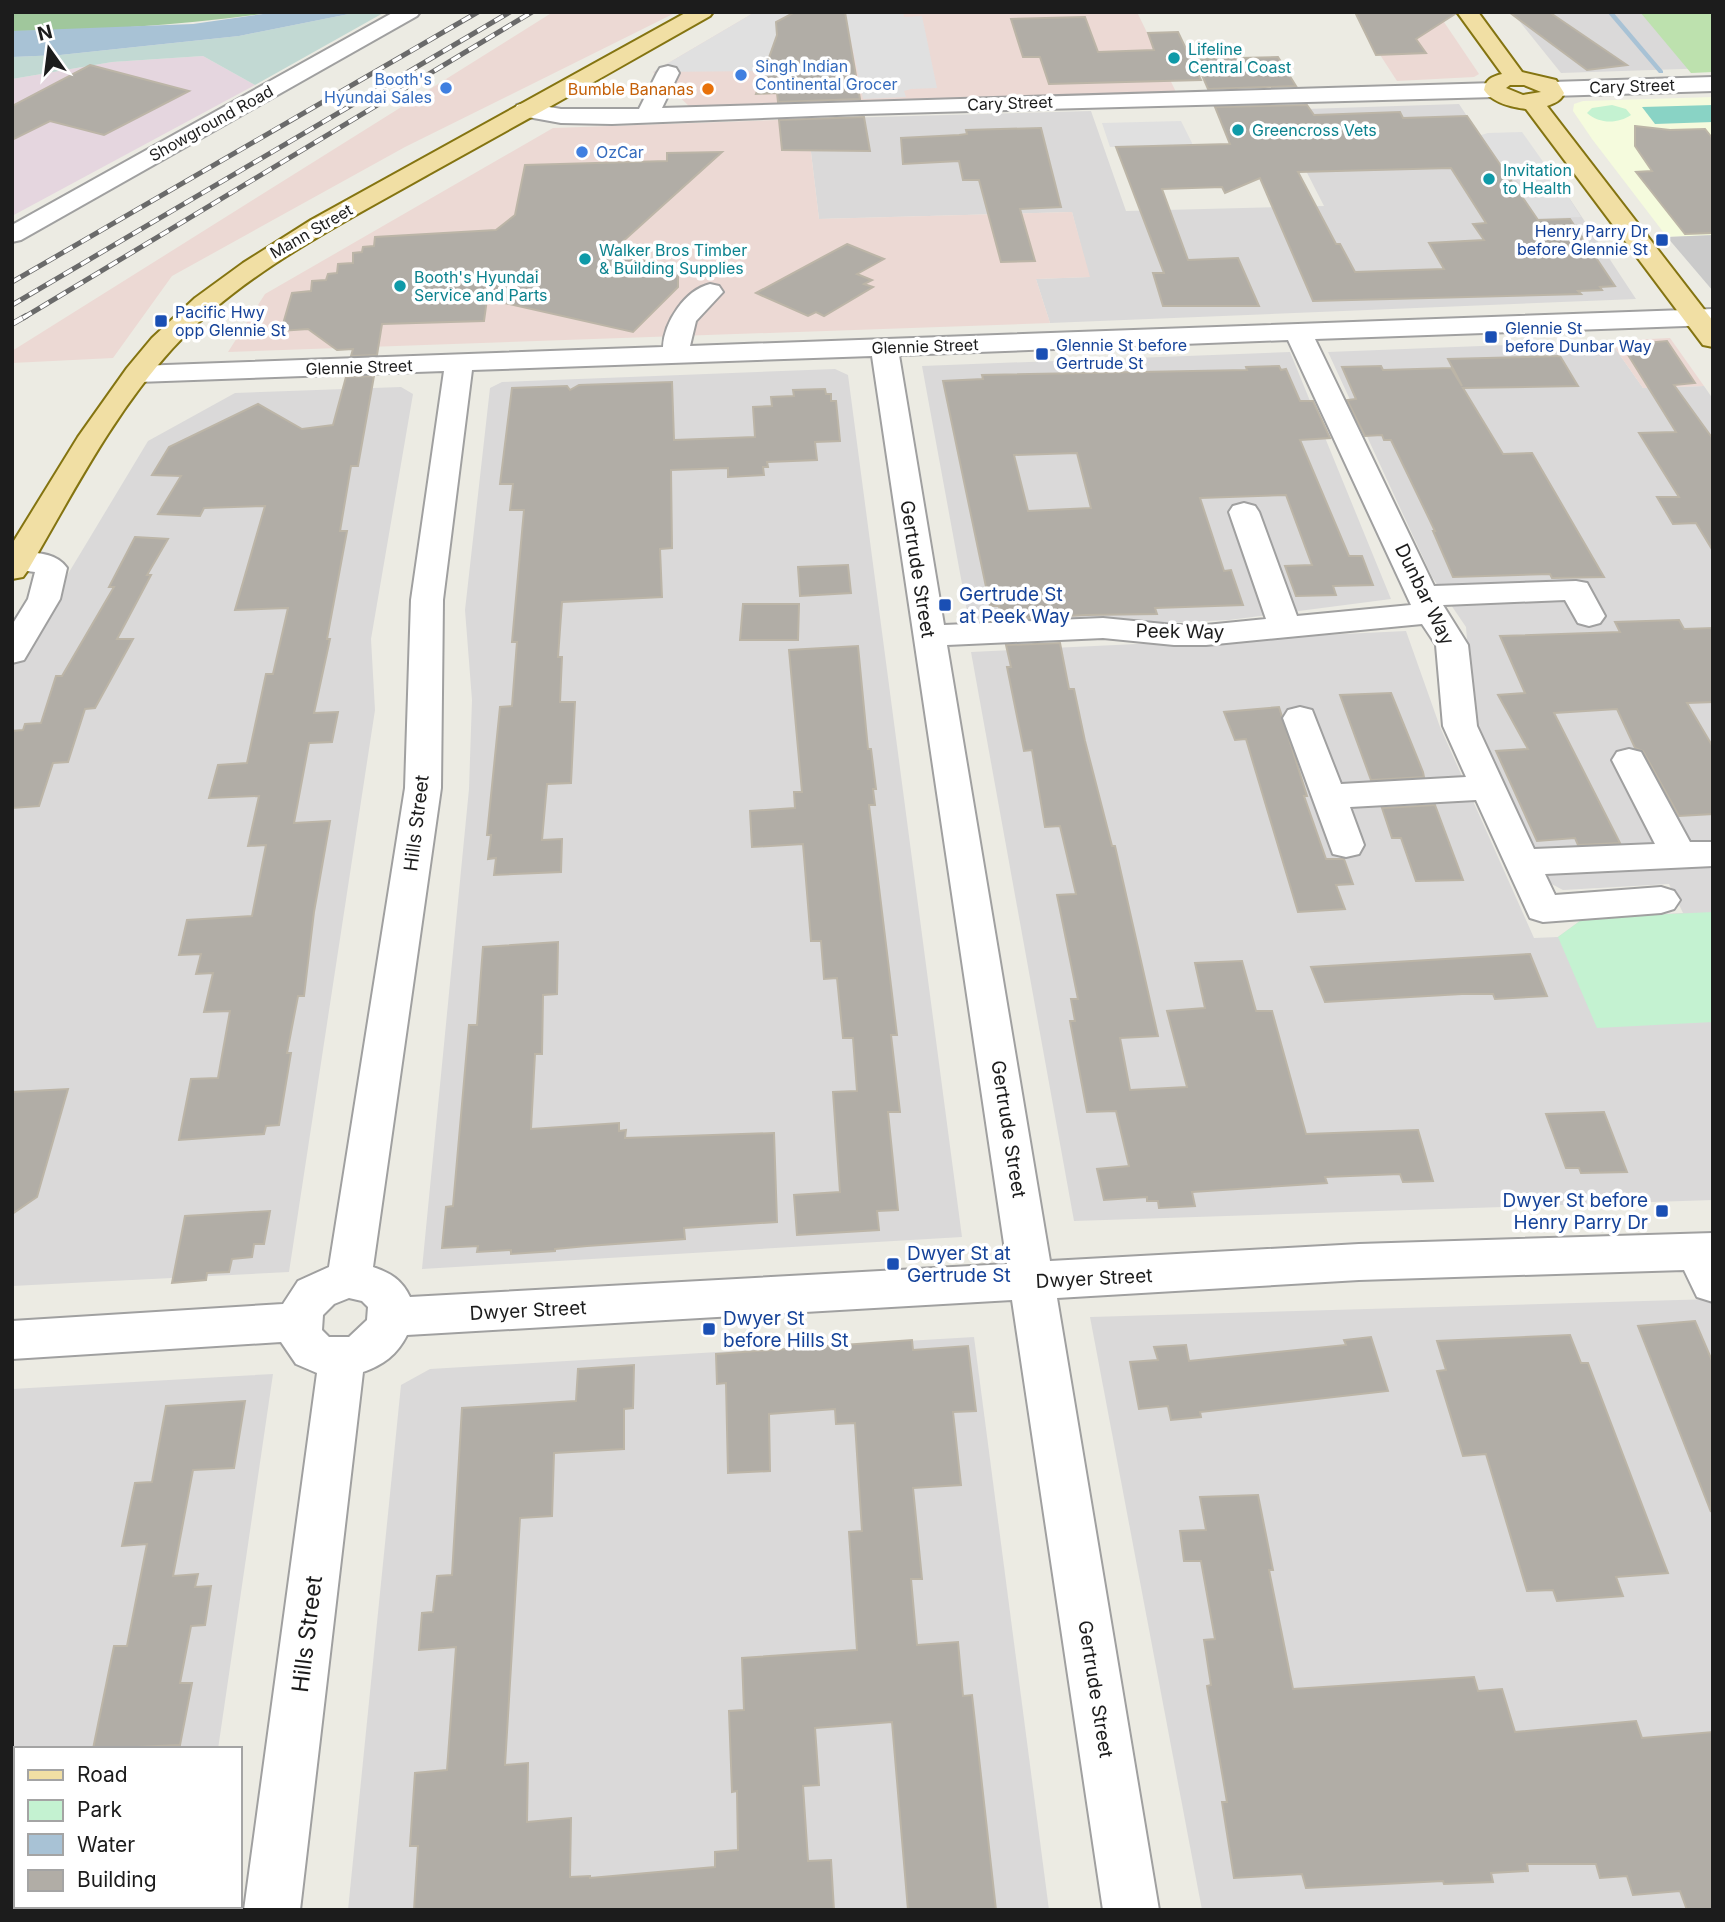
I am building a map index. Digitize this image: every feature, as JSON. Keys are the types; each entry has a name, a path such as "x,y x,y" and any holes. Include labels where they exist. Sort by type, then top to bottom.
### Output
{"main road":[{"name":"Mann Street","path":"15,566 97,432 138,374 188,317 260,261 703,12"},
{"path":"1467,12 1516,78"},
{"path":"1542,95 1506,97 1495,90 1496,83 1516,78 1534,80 1542,95 1704,317 1713,339"}],"street":[{"name":"Showground Road","path":"12,235 410,12"},
{"path":"647,116 668,73"},
{"name":"Cary Street","path":"1542,95 1713,84"},
{"name":"Cary Street","path":"526,110 575,117 647,116 1495,90"},
{"path":"678,356 675,339 684,316 710,292"},
{"name":"Glennie Street","path":"138,374 1704,317"},
{"name":"Dunbar Way","path":"1298,333 1428,605 1452,645 1460,726 1543,909 1661,900"},
{"name":"Gertrude Street","path":"884,348 1131,1910"},
{"name":"Hills Street","path":"349,1280 423,788 427,600 459,364"},
{"path":"1244,512 1285,627"},
{"name":"Mann Street","path":"12,653 44,599 51,568 39,562 15,566"},
{"name":"Peek Way","path":"928,636 1103,628 1174,635 1206,635 1285,627 1428,605 1576,590 1589,616"},
{"path":"1300,718 1346,845"},
{"path":"1629,761 1696,855"},
{"path":"1328,796 1488,788"},
{"path":"1522,862 1696,855"},
{"name":"Dwyer Street","path":"392,1317 1359,1262 1708,1262"},
{"path":"349,1280 377,1285 387,1294 392,1305 392,1317 380,1340 369,1349 342,1358 327,1357 304,1345 298,1322 310,1299 335,1283 349,1280"},
{"path":"12,1340 298,1322"},
{"name":"Hills Street","path":"272,1910 342,1358"}],"shaded area":[{"path":"359,12 385,12 255,85 203,56 112,62 12,79 12,57 60,55 239,36"},
{"path":"553,12 677,12 405,147 172,276 113,358 12,363 12,351"},
{"path":"755,12 1137,12 1176,92 691,108 653,72"},
{"path":"755,12 794,12 776,21 776,68 772,71 653,72"},
{"path":"845,12 903,12 904,17 922,16 937,88 904,91 906,97 863,99"},
{"path":"1512,12 1713,12 1713,68 1561,73"},
{"path":"1444,22 1479,74 1474,77 1397,81 1360,24"},
{"path":"203,56 255,85 12,216 12,79 112,62"},
{"path":"1713,97 1713,235 1667,237 1592,139 1573,111 1574,104 1583,101"},
{"path":"1459,104 1500,166 1546,169 1570,199 1636,299 1050,323 1036,279 1089,277 1072,212 819,219 807,119 1091,111 1126,211 1324,206 1275,110"},
{"path":"1713,105 1713,122 1655,124 1642,107"},
{"path":"807,119 819,219 1072,212 1090,277 1036,279 1050,323 228,352 265,294 553,128"},
{"path":"1181,121 1193,145 1110,147 1102,123"},
{"path":"1522,132 1544,163 1509,165 1496,161 1478,136 1488,133"},
{"path":"1546,169 1564,190 1581,217 1524,219 1506,190 1522,189 1510,170"},
{"path":"1713,235 1713,291 1667,237"},
{"path":"1670,338 1704,386 1643,388 1610,341"},
{"path":"1610,341 1643,388 1704,386 1713,399 1713,1200 1074,1221 971,652 1406,631 1440,727 1534,938 1558,937 1584,918 1683,913 1669,884 1563,890 1542,879 1474,726 1466,627 1432,577 1328,352"},
{"path":"1290,352 1391,599 1229,620 1168,623 1096,618 969,622 922,366"},
{"path":"835,369 848,375 962,1237 422,1269 469,789 472,700 465,610 490,388 502,382"},
{"path":"401,387 413,394 371,639 375,710 289,1272 12,1286 12,667 148,441 235,393"},
{"path":"1713,1299 1713,1910 1202,1910 1090,1317"},
{"path":"974,1337 1049,1910 348,1910 401,1385 430,1369"},
{"path":"273,1374 218,1747 14,1747 14,1908 195,1910 12,1910 12,1389"}],"green space":[{"path":"12,12 277,12 145,26 12,31"},
{"path":"1640,12 1713,12 1713,72 1691,73"},
{"path":"1612,105 1626,109 1631,115 1609,122 1587,113 1592,108"},
{"path":"1713,912 1713,1022 1597,1028 1558,937 1584,918"}],"water":[{"path":"277,12 359,12 239,36 60,55 12,57 12,31 193,24"}],"building":[{"path":"795,12 845,12 860,99 778,102 777,93 756,94 777,35 776,22"},
{"path":"1355,12 1455,14 1416,39 1426,53 1376,55"},
{"path":"1509,12 1549,12 1627,65 1587,70"},
{"path":"1085,17 1098,52 1154,50 1148,33 1178,32 1201,80 1049,84 1040,57 1023,57 1011,19"},
{"path":"1278,57 1296,86 1208,89 1195,59"},
{"path":"90,65 189,91 104,135 50,121 12,140 12,106"},
{"path":"1307,105 1314,115 1400,112 1403,118 1467,116 1538,220 1570,219 1615,286 1600,287 1602,290 1578,291 1581,294 1313,301 1260,178 1225,193 1222,187 1162,189 1188,260 1238,258 1259,306 1163,306 1153,273 1164,273 1116,147 1230,144 1215,107","holes":["1451,168 1486,223 1473,224 1484,240 1429,243 1444,269 1355,272 1340,244 1336,244 1298,172"]},
{"path":"864,117 870,151 782,150 779,120"},
{"path":"1635,126 1670,130 1705,129 1713,139 1713,233 1685,234 1636,172 1652,171 1635,146"},
{"path":"1041,128 1061,207 1020,209 1035,261 1001,262 979,180 963,180 959,161 903,164 901,138 967,134 966,130"},
{"path":"722,152 610,253 663,265 678,274 678,287 633,332 487,299 484,321 382,324 377,355 351,356 353,349 337,350 308,329 281,331 292,293 311,291 312,281 326,280 328,274 337,273 338,264 353,263 353,253 362,252 363,247 374,246 375,237 496,230 515,215 525,165 667,161 667,153"},
{"path":"847,244 884,259 857,274 872,280 864,284 873,287 824,316 816,312 808,316 756,293"},
{"path":"1667,341 1695,383 1674,385 1713,439 1713,551 1696,523 1673,524 1657,497 1679,497 1639,433 1676,432 1622,345"},
{"path":"1560,356 1578,386 1463,388 1503,454 1532,453 1604,577 1552,578 1550,574 1453,577 1435,531 1391,440 1384,440 1382,435 1365,436 1347,400 1356,399 1342,367 1381,366 1383,370 1451,368 1462,386 1448,359"},
{"path":"1279,366 1281,370 1286,369 1300,401 1313,401 1330,438 1300,440 1349,556 1362,556 1373,585 1333,586 1336,595 1296,596 1285,566 1312,565 1286,495 1200,498 1224,571 1231,570 1243,605 1155,608 1157,614 1001,620 999,606 990,606 943,381 983,379 982,375 1247,370 1246,367","holes":["1077,453 1091,508 1028,511 1014,455"]},
{"path":"374,376 358,466 351,466 340,531 347,531 327,639 330,639 314,713 338,712 332,742 309,743 294,823 330,821 314,912 304,996 298,996 287,1053 291,1053 279,1125 266,1126 264,1134 179,1140 191,1079 218,1078 230,1011 204,1012 213,973 196,974 201,954 179,955 187,920 252,916 266,845 248,846 259,796 209,798 218,765 247,763 266,674 273,674 288,608 235,610 265,506 204,508 200,516 158,514 181,476 152,475 169,447 258,404 302,429 333,425 346,377"},
{"path":"672,382 674,440 755,437 753,407 772,406 771,397 794,396 793,390 825,389 826,394 831,394 831,401 836,401 840,441 815,442 817,460 767,462 768,467 763,467 764,475 728,477 728,468 671,470 672,548 660,549 662,597 562,602 558,657 562,657 560,702 575,702 571,783 547,784 542,840 562,839 561,872 494,875 496,858 488,859 491,835 487,835 500,707 512,706 517,642 512,642 524,510 510,510 513,484 500,484 512,388 567,386 570,390 579,385"},
{"path":"135,537 168,539 147,575 151,575 117,639 133,639 95,708 85,709 68,762 53,763 39,806 12,808 12,731 23,730 25,724 41,723 56,676 62,676 114,587 109,587"},
{"path":"848,565 851,593 800,596 798,567"},
{"path":"743,604 799,604 798,640 740,640"},
{"path":"1679,620 1684,629 1713,628 1713,702 1687,703 1713,747 1713,814 1679,816 1643,751 1635,748 1617,709 1554,713 1620,843 1578,845 1575,838 1537,841 1496,751 1528,749 1498,695 1525,693 1500,636 1620,632 1615,622"},
{"path":"1060,643 1069,689 1074,689 1112,846 1115,846 1158,1036 1120,1038 1130,1090 1187,1087 1167,1011 1205,1008 1195,963 1242,961 1256,1011 1272,1011 1306,1134 1418,1130 1433,1181 1403,1182 1400,1174 1325,1177 1327,1183 1192,1192 1195,1206 1159,1208 1158,1201 1147,1201 1147,1197 1104,1200 1097,1169 1129,1166 1116,1111 1087,1112 1070,1021 1075,1021 1071,999 1078,999 1057,895 1076,894 1060,826 1045,827 1032,750 1024,751 1007,667 1011,667 1006,645"},
{"path":"858,646 868,749 871,749 876,789 873,789 875,805 869,805 897,1035 891,1035 900,1112 888,1112 898,1210 877,1211 879,1230 797,1235 794,1195 840,1192 833,1092 857,1091 853,1038 843,1038 837,978 824,979 821,941 811,941 803,844 752,847 750,811 795,808 794,792 802,792 789,650"},
{"path":"1391,693 1424,777 1371,780 1340,695"},
{"path":"1279,707 1307,796 1304,796 1326,859 1344,859 1353,884 1336,885 1345,909 1298,912 1246,739 1235,740 1224,712"},
{"path":"1435,805 1463,880 1416,881 1401,838 1392,838 1382,808"},
{"path":"558,942 557,994 543,995 542,1054 535,1054 531,1129 619,1123 619,1131 626,1130 625,1138 774,1133 777,1222 684,1228 685,1239 555,1251 511,1254 511,1250 477,1252 478,1246 442,1248 446,1207 453,1206 469,1025 477,1025 483,947"},
{"path":"1530,954 1547,996 1495,999 1493,994 1462,994 1325,1002 1311,967"},
{"path":"68,1089 37,1197 12,1214 12,1092"},
{"path":"1604,1112 1627,1172 1581,1173 1579,1168 1566,1168 1546,1114"},
{"path":"270,1211 264,1244 254,1244 252,1257 232,1259 229,1272 207,1273 206,1280 172,1283 185,1216"},
{"path":"1695,1321 1713,1363 1711,1512 1638,1326"},
{"path":"1570,1335 1581,1363 1588,1363 1668,1573 1616,1577 1623,1596 1557,1601 1553,1590 1527,1591 1486,1454 1463,1456 1437,1371 1446,1370 1437,1341"},
{"path":"1371,1337 1388,1391 1200,1412 1201,1417 1171,1420 1168,1406 1139,1409 1130,1362 1158,1360 1154,1347 1186,1345 1189,1361 1346,1345 1344,1340"},
{"path":"912,1340 913,1350 968,1346 976,1411 953,1412 961,1485 913,1488 922,1579 911,1579 917,1645 958,1642 963,1696 972,1695 996,1910 908,1910 892,1722 815,1728 819,1785 803,1786 808,1861 831,1860 834,1910 414,1910 418,1846 410,1846 415,1773 447,1770 456,1647 419,1650 422,1613 433,1612 437,1576 452,1575 462,1408 576,1401 578,1369 634,1365 633,1408 624,1409 624,1449 554,1453 552,1516 520,1518 505,1765 528,1763 527,1822 571,1818 570,1877 590,1878 715,1867 715,1852 738,1850 737,1791 732,1792 729,1711 744,1710 742,1658 857,1650 849,1532 862,1531 855,1423 836,1424 835,1409 769,1414 770,1471 728,1473 726,1383 717,1384 716,1354"},
{"path":"245,1401 234,1468 193,1470 173,1576 198,1574 195,1587 211,1586 205,1625 191,1626 180,1683 192,1683 180,1745 93,1747 114,1646 127,1646 147,1544 122,1546 135,1483 152,1482 166,1406"},
{"path":"1258,1495 1273,1570 1269,1570 1293,1689 1474,1677 1478,1691 1502,1689 1515,1732 1636,1721 1642,1738 1713,1732 1713,1910 1687,1910 1680,1891 1633,1895 1627,1876 1600,1878 1596,1864 1527,1864 1528,1871 1491,1873 1493,1882 1444,1884 1443,1881 1306,1888 1302,1874 1234,1878 1222,1802 1227,1802 1207,1686 1211,1685 1204,1640 1215,1639 1201,1561 1184,1561 1180,1531 1206,1530 1200,1497"}],"waterway":[{"path":"1610,12 1661,72"}],"railway":[{"path":"12,282 478,12"},
{"path":"12,305 510,12"},
{"path":"23,318 532,12"},
{"path":"12,324 26,316"}],"place":[{"name":"Lifeline Central Coast","path":"1174,58"},
{"name":"Singh Indian Continental Grocer","path":"741,75"},
{"name":"Booth's Hyundai Sales","path":"446,88"},
{"name":"Bumble Bananas","path":"708,89"},
{"name":"Greencross Vets","path":"1238,130"},
{"name":"OzCar","path":"582,152"},
{"name":"Invitation to Health","path":"1489,179"},
{"name":"Henry Parry Dr before Glennie St","path":"1662,240"},
{"name":"Walker Bros Timber & Building Supplies","path":"585,259"},
{"name":"Booth's Hyundai Service and Parts","path":"400,286"},
{"name":"Pacific Hwy opp Glennie St","path":"161,321"},
{"name":"Glennie St before Dunbar Way","path":"1491,337"},
{"name":"Glennie St before Gertrude St","path":"1042,354"},
{"name":"Gertrude St at Peek Way","path":"945,605"},
{"name":"Dwyer St before Henry Parry Dr","path":"1662,1211"},
{"name":"Dwyer St at Gertrude St","path":"893,1264"},
{"name":"Dwyer St before Hills St","path":"709,1329"}]}
